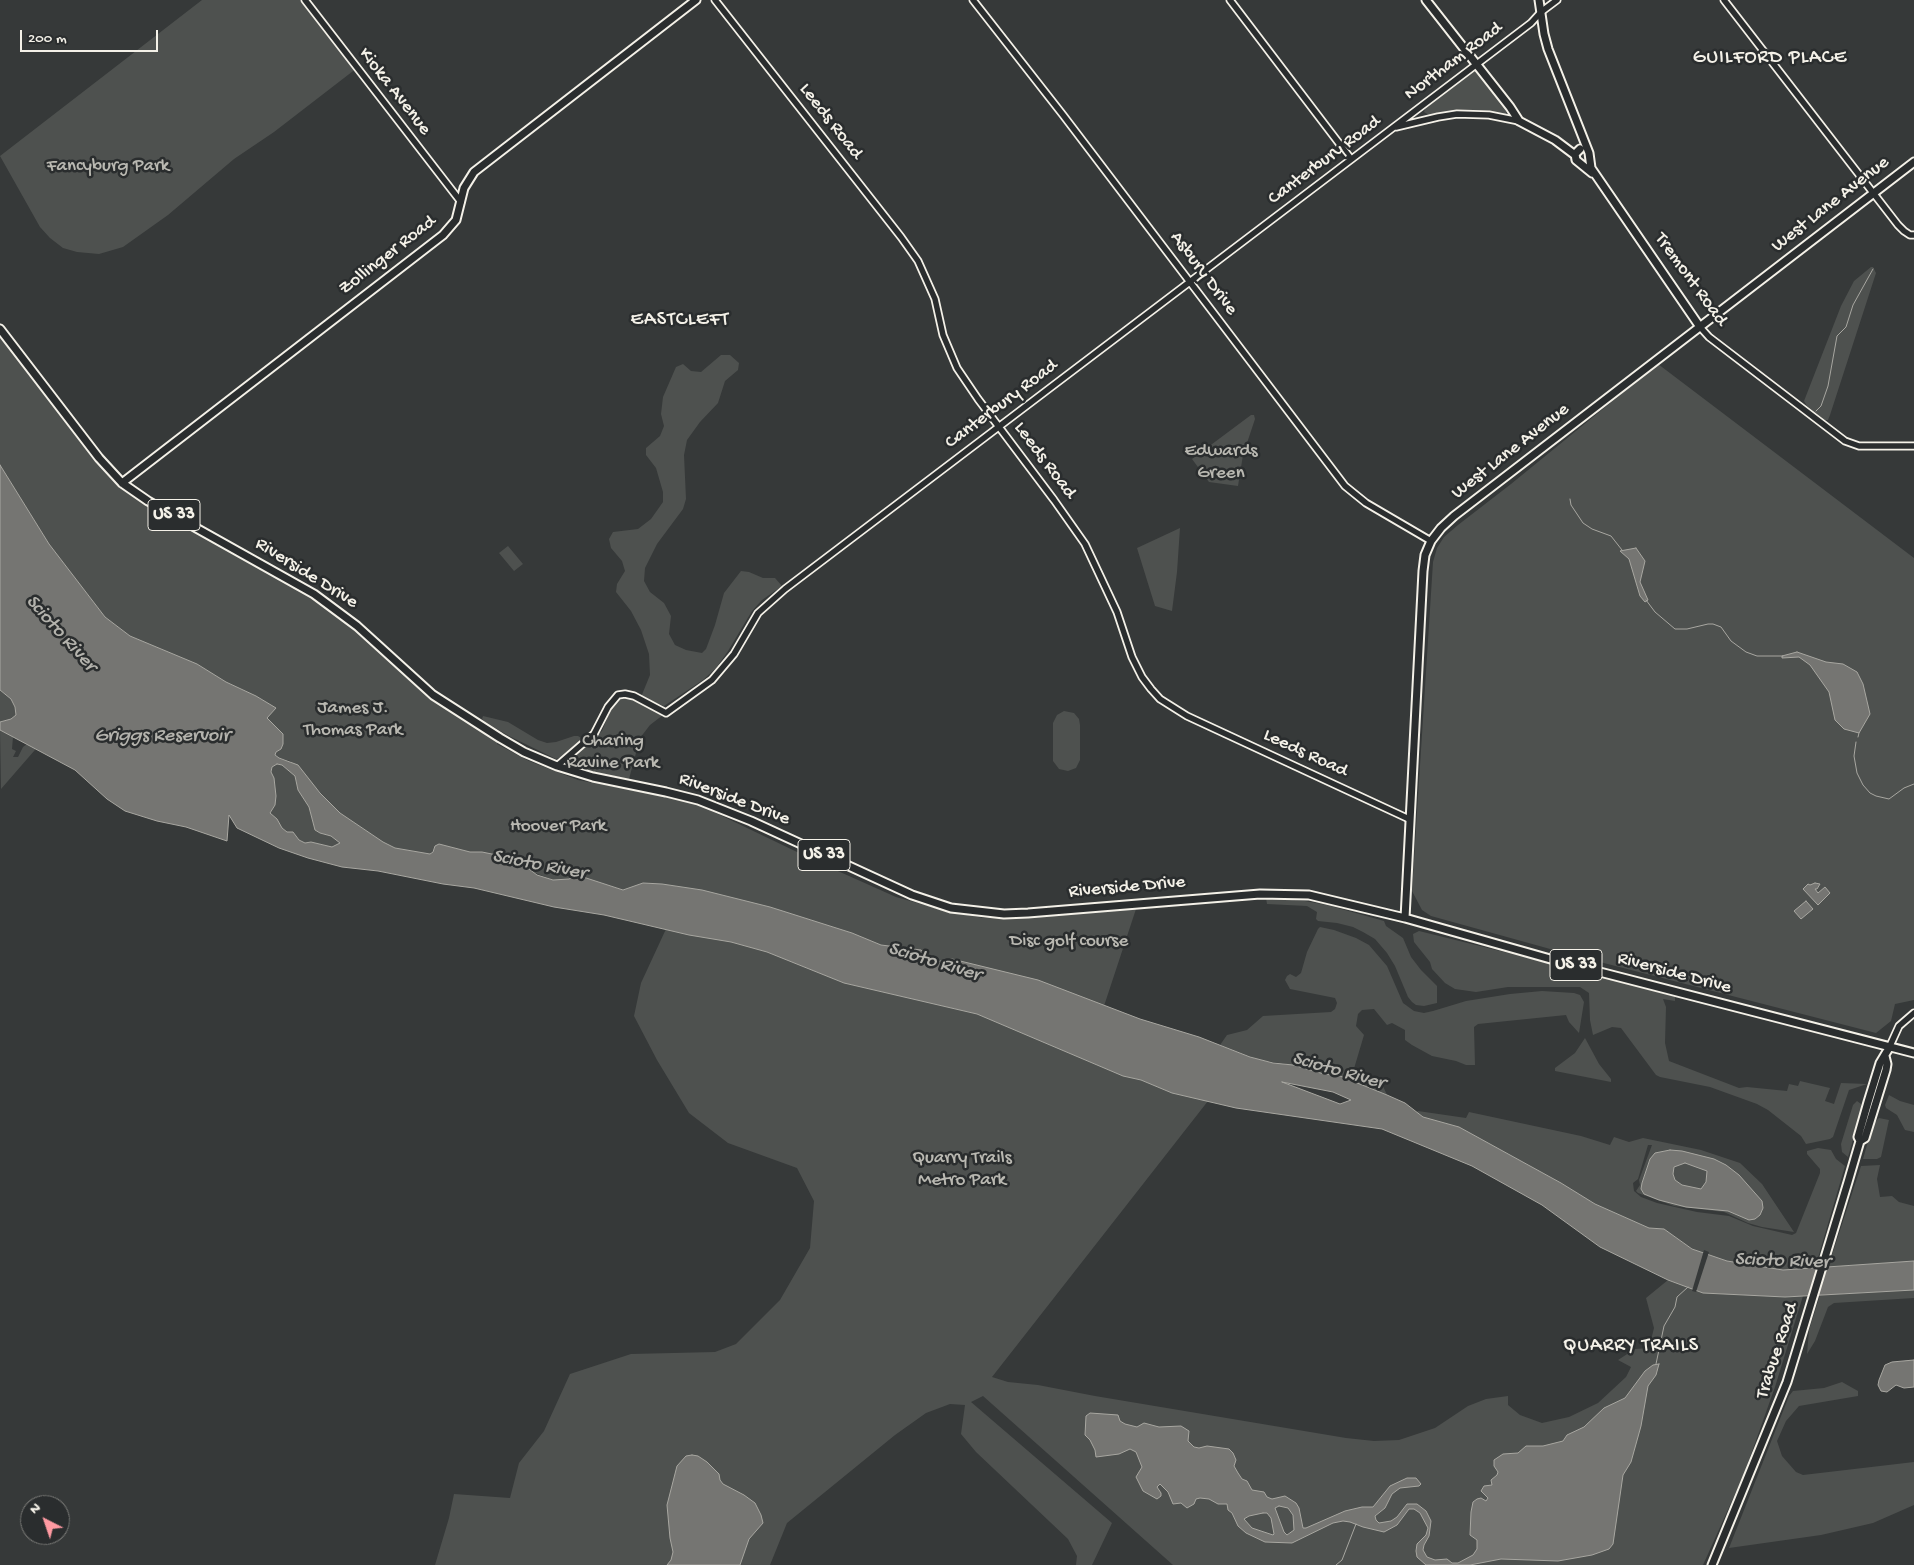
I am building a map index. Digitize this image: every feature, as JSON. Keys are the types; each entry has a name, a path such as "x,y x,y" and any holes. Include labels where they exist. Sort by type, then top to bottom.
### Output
{"main road":[{"name":"Zollinger Road","path":"122,483 444,235 456,220 468,180 478,169 696,0"},
{"path":"1426,0 1519,121 1560,143 1589,153 1589,159 1597,176"},
{"path":"1540,0 1548,49 1580,130 1580,151 1576,160 1597,176"},
{"path":"1582,164 1589,159"},
{"name":"West Lane Avenue","path":"1405,918 1423,572 1425,555 1431,541 1453,517 1914,162"},
{"name":"Tremont Road","path":"1597,176 1700,327"},
{"name":"Riverside Drive","path":"0,329 99,458 122,483 148,501 314,594 358,626 416,681 440,699 516,748 557,766 592,777 698,800 752,821 912,895 951,908 1004,914 1211,898 1287,894 1309,895 1405,918 1561,962 1914,1053"},
{"name":"Trabue Road","path":"1712,1565 1787,1382 1860,1141 1858,1137 1880,1062 1886,1056 1889,1048"}],"street":[{"name":"Kioka Avenue","path":"305,0 461,202"},
{"name":"Leeds Road","path":"715,0 918,261 935,299 943,335 950,354 965,381 1085,544 1117,612 1135,663 1142,677 1160,699 1187,716 1409,819"},
{"name":"Asbury Drive","path":"973,0 1345,486 1366,503 1431,541"},
{"path":"1230,0 1351,159"},
{"name":"Northam Road","path":"1392,128 1532,23 1541,12 1556,0"},
{"path":"1724,0 1873,193 1904,231 1914,235"},
{"name":"Canterbury Road","path":"557,766 594,734 608,707 618,695 634,696 666,713 712,680 734,654 753,619 772,599 1392,128 1457,114 1489,116 1519,121"},
{"name":"Tremont Road","path":"1700,327 1710,337 1845,441 1859,446 1914,446"},
{"path":"1889,1048 1898,1026 1914,1013"}],"green space":[{"name":"Fancyburg Park","path":"202,0 305,0 357,68 274,132 234,159 168,215 123,247 99,254 77,252 63,248 40,227 0,156"},
{"path":"1476,69 1507,107 1506,114 1455,112 1429,115 1424,112 1426,106"},
{"path":"1873,267 1876,273 1830,415 1828,420 1825,420 1807,406 1804,401 1841,306 1854,281"},
{"path":"0,329 122,483 326,602 416,681 500,738 497,744 529,761 578,780 693,802 896,897 946,911 983,918 1136,909 1104,1006 1073,994 952,959 935,962 921,950 881,945 852,933 770,907 702,890 643,883 624,890 577,875 569,879 553,880 482,852 470,852 439,844 430,854 395,848 383,842 340,813 290,761 275,755 283,734 267,718 275,708 197,664 130,636 105,617 49,544 0,465"},
{"path":"721,355 730,355 739,363 738,370 725,381 718,403 700,422 687,440 684,455 686,499 683,509 657,544 645,568 644,581 650,592 664,603 671,616 669,634 675,645 686,650 702,653 706,649 715,625 724,593 741,571 763,578 775,578 782,586 762,600 752,611 716,668 703,680 664,706 641,697 650,675 649,654 641,630 631,611 616,592 617,584 625,571 622,561 611,548 609,539 613,532 638,529 651,519 663,502 663,492 656,468 646,455 646,448 660,436 664,426 661,414 663,397 676,367 683,364 691,371 701,372"},
{"path":"1658,364 1914,558 1914,1000 1895,1004 1891,1021 1876,1033 1561,952 1431,916 1422,910 1412,891 1433,562 1437,548 1444,537 1458,525"},
{"name":"Edwards Green","path":"1251,415 1254,415 1255,419 1243,455 1238,486 1209,482 1192,459"},
{"path":"1180,528 1172,611 1155,606 1137,548"},
{"path":"508,546 523,564 514,571 499,553"},
{"path":"0,690 11,699 16,715 11,719 0,722"},
{"name":"Charing Ravine Park","path":"622,697 629,698 663,715 650,725 640,738 629,779 571,765 569,759 602,731 612,706"},
{"path":"1064,711 1074,713 1079,719 1080,725 1080,760 1076,768 1068,771 1059,769 1053,761 1053,723 1057,715"},
{"path":"483,716 508,722 538,740 547,743 574,736 583,739 556,759 485,722 482,719"},
{"path":"0,729 13,737 12,749 16,751 13,757 18,757 23,747 31,741 41,743 1,789"},
{"path":"277,764 282,765 295,776 298,790 309,807 315,830 331,836 341,843 332,847 311,842 305,843 299,840 293,832 287,832 282,828 277,819 270,813 275,805 271,773 272,767"},
{"path":"1266,898 1327,905 1384,921 1386,926 1403,938 1411,957 1437,986 1437,1003 1424,1006 1416,1005 1412,1002 1395,966 1375,939 1353,927 1318,921 1316,919 1317,912 1307,906 1267,904"},
{"path":"1320,927 1356,938 1369,945 1387,966 1403,1003 1414,1011 1424,1013 1466,1001 1510,994 1542,991 1574,993 1580,995 1584,1002 1579,1033 1569,1022 1566,1015 1478,1024 1474,1027 1475,1065 1466,1065 1432,1056 1405,1040 1405,1030 1392,1023 1387,1025 1374,1009 1362,1010 1358,1014 1356,1026 1364,1035 1353,1072 1382,1084 1387,1095 1340,1076 1324,1074 1293,1065 1259,1060 1220,1045 1227,1035 1247,1030 1263,1016 1331,1012 1335,1009 1337,1003 1335,998 1290,989 1285,980 1290,974 1296,977 1301,973 1307,952"},
{"name":"Quarry Trails Metro Park","path":"666,929 731,942 767,952 844,983 977,1014 1123,1076 1141,1080 1172,1093 1208,1101 992,1377 1008,1382 1038,1385 1346,1438 1374,1441 1399,1440 1435,1428 1468,1406 1486,1399 1508,1396 1508,1405 1520,1415 1542,1423 1569,1417 1598,1403 1626,1377 1631,1367 1618,1360 1635,1349 1649,1348 1654,1328 1646,1298 1668,1280 1708,1293 1785,1297 1803,1296 1775,1387 1744,1474 1703,1565 1173,1565 983,1396 971,1402 1112,1523 1092,1565 1076,1565 1077,1556 1068,1539 976,1452 961,1434 965,1405 950,1404 926,1413 895,1435 787,1523 770,1565 435,1565 454,1494 510,1498 519,1463 544,1431 570,1374 631,1354 715,1352 736,1344 780,1300 810,1248 814,1201 797,1168 728,1143 689,1113 657,1060 634,1016 641,983"},
{"path":"1419,931 1561,966 1675,997 1675,1001 1663,999 1666,1007 1665,1043 1669,1061 1739,1088 1787,1091 1789,1084 1798,1086 1800,1081 1830,1088 1825,1101 1834,1104 1841,1083 1867,1084 1849,1090 1833,1137 1806,1144 1801,1136 1768,1110 1757,1104 1710,1087 1656,1075 1621,1028 1612,1027 1593,1035 1590,1020 1589,993 1580,987 1508,987 1476,992 1455,989 1445,983 1432,969 1430,962 1414,942 1413,934"},
{"path":"1585,1038 1599,1064 1611,1079 1611,1082 1555,1071 1555,1068 1575,1053"},
{"path":"1889,1095 1914,1105 1914,1132 1905,1130 1897,1115 1886,1108 1885,1105"},
{"path":"1857,1101 1861,1104 1862,1109 1848,1157 1842,1152 1841,1144 1853,1105"},
{"path":"1418,1111 1466,1118 1469,1112 1581,1136 1610,1145 1614,1137 1629,1142 1643,1138 1701,1150 1740,1163 1762,1184 1794,1232 1748,1223 1724,1212 1674,1206 1638,1193 1636,1191 1640,1185 1639,1180 1652,1145 1648,1145 1638,1179 1633,1183 1634,1191 1641,1197 1657,1203 1697,1212 1729,1216 1753,1226 1792,1235 1796,1233 1820,1173 1820,1169 1807,1154 1807,1151 1818,1148 1831,1150 1836,1159 1845,1166 1815,1268 1783,1270 1727,1261 1692,1249 1664,1229 1649,1228 1595,1204 1561,1183 1459,1127 1423,1117 1416,1113"},
{"path":"1879,1118 1889,1120 1881,1157 1877,1159 1863,1159 1873,1124"},
{"path":"1880,1165 1877,1179 1880,1197 1892,1196 1899,1202 1914,1206 1914,1261 1828,1267 1861,1166"},
{"path":"1914,1290 1914,1298 1834,1303 1828,1307 1815,1341 1807,1354 1809,1330 1820,1295"},
{"path":"1842,1382 1858,1391 1858,1396 1799,1406 1786,1421 1777,1441 1782,1456 1796,1472 1803,1475 1914,1462 1914,1505 1873,1523 1821,1535 1729,1548 1789,1396 1793,1391 1824,1388"}],"water":[{"path":"0,465 49,544 105,617 130,636 197,664 226,682 276,708 267,718 283,734 283,744 275,755 298,765 320,793 340,813 395,848 430,854 435,846 439,844 470,852 482,852 516,859 537,875 553,880 569,879 577,875 623,890 643,883 702,890 770,907 852,933 881,945 921,950 935,962 952,959 1038,980 1140,1019 1199,1037 1250,1057 1340,1076 1387,1095 1405,1103 1423,1117 1459,1127 1561,1183 1595,1204 1649,1228 1664,1229 1692,1249 1727,1261 1783,1270 1914,1261 1914,1290 1785,1297 1703,1293 1668,1280 1600,1247 1542,1205 1472,1166 1382,1129 1236,1108 1172,1093 1141,1080 1123,1076 977,1014 844,983 767,952 731,942 689,935 604,915 554,907 474,888 378,871 342,867 308,858 279,848 237,828 229,815 227,841 186,827 157,821 125,811 107,799 75,770 0,730 0,722 11,719 16,715 11,699 0,690","holes":["277,764 282,765 295,776 298,790 309,807 315,830 331,836 340,843 332,847 311,842 305,843 299,840 293,832 287,832 282,828 277,819 270,813 275,805 276,796 274,778 271,772 272,767","1282,1082 1333,1092 1351,1100 1340,1104"]},
{"path":"1636,548 1645,561 1640,582 1648,600 1645,602 1640,596 1629,559 1620,551"},
{"path":"1797,652 1826,662 1843,664 1857,672 1863,684 1870,714 1859,733 1844,729 1835,720 1829,692 1810,665 1799,657 1782,658 1782,656"},
{"path":"1808,884 1820,884 1815,889 1818,893 1825,887 1830,893 1818,905 1803,889"},
{"path":"1806,901 1813,909 1801,919 1794,911"},
{"path":"1670,1150 1682,1151 1714,1159 1726,1165 1739,1175 1762,1201 1763,1208 1760,1215 1755,1219 1749,1220 1728,1211 1686,1207 1644,1194 1641,1189 1642,1183 1650,1159 1655,1153","holes":["1685,1163 1707,1171 1706,1182 1701,1189 1682,1185 1675,1180 1673,1174 1674,1167"]},
{"path":"1914,1360 1914,1387 1904,1388 1896,1385 1887,1392 1881,1391 1878,1385 1885,1365 1892,1362"},
{"path":"1659,1364 1656,1375 1648,1386 1641,1426 1631,1462 1623,1475 1613,1544 1609,1549 1592,1555 1558,1561 1501,1559 1470,1565 1426,1565 1417,1557 1416,1551 1417,1544 1426,1535 1428,1528 1420,1513 1414,1509 1409,1509 1397,1525 1384,1532 1343,1521 1333,1523 1292,1543 1265,1542 1246,1533 1238,1526 1232,1513 1228,1510 1227,1504 1218,1504 1209,1499 1200,1498 1196,1499 1194,1504 1187,1508 1181,1503 1173,1504 1168,1492 1160,1484 1157,1487 1161,1496 1157,1499 1143,1491 1136,1477 1142,1467 1136,1452 1130,1449 1119,1454 1096,1457 1090,1440 1085,1435 1086,1416 1090,1413 1118,1415 1120,1421 1137,1427 1144,1423 1159,1427 1181,1426 1189,1431 1188,1441 1194,1447 1207,1446 1229,1449 1236,1460 1234,1466 1252,1490 1264,1492 1267,1497 1272,1499 1285,1496 1296,1503 1299,1508 1303,1528 1345,1511 1362,1507 1373,1507 1390,1486 1407,1478 1416,1478 1421,1484 1419,1486 1400,1488 1392,1494 1385,1508 1375,1516 1376,1520 1379,1523 1391,1521 1397,1517 1407,1504 1417,1504 1426,1511 1431,1521 1429,1536 1423,1550 1427,1557 1435,1560 1447,1559 1452,1563 1458,1563 1473,1555 1477,1549 1477,1540 1470,1535 1471,1512 1473,1502 1481,1498 1486,1501 1488,1498 1481,1491 1484,1486 1492,1485 1491,1480 1497,1475 1498,1472 1494,1466 1494,1460 1503,1454 1518,1453 1526,1446 1543,1446 1563,1441 1567,1435 1584,1427 1604,1408 1625,1398 1645,1371 1653,1365","holes":["1279,1506 1288,1508 1293,1515 1294,1530 1287,1535 1284,1532 1275,1508","1267,1513 1271,1518 1273,1535 1252,1528 1244,1519"]},
{"path":"686,1456 698,1456 707,1462 719,1474 723,1484 755,1503 761,1515 763,1523 749,1539 740,1565 667,1565 671,1560 673,1552 667,1505 677,1466"}],"pier":[{"path":"1704,1250 1709,1252 1696,1292 1692,1291"}],"waterway":[{"path":"1816,411 1821,406 1828,386 1837,336 1846,327 1853,305 1873,269"},
{"path":"1570,499 1571,505 1583,523 1592,529 1611,536 1622,550"},
{"path":"1646,600 1655,612 1675,629 1687,629 1713,624 1721,627 1731,641 1746,652 1757,656 1783,656"},
{"path":"1858,737 1859,733"},
{"path":"1856,742 1854,756 1857,773 1863,785 1870,793 1889,799 1904,788 1914,784"},
{"path":"1656,1364 1664,1326 1675,1307 1677,1297 1688,1287"},
{"path":"1336,1565 1342,1560 1356,1524"}],"district":[{"name":"GUILFORD PLACE","path":"1770,59"},
{"name":"EASTCLEFT","path":"680,321"},
{"name":"QUARRY TRAILS","path":"1631,1347"}],"water label":[{"name":"Scioto River","path":"60,634"},
{"name":"Griggs Reservoir","path":"162,737"},
{"name":"Scioto River","path":"539,866"},
{"name":"Scioto River","path":"934,963"},
{"name":"Scioto River","path":"1338,1072"},
{"name":"Scioto River","path":"1782,1262"}],"park label":[{"name":"James J. Thomas Park","path":"353,720"},
{"name":"Hoover Park","path":"558,827"},
{"name":"Disc golf course","path":"1069,942"}]}
